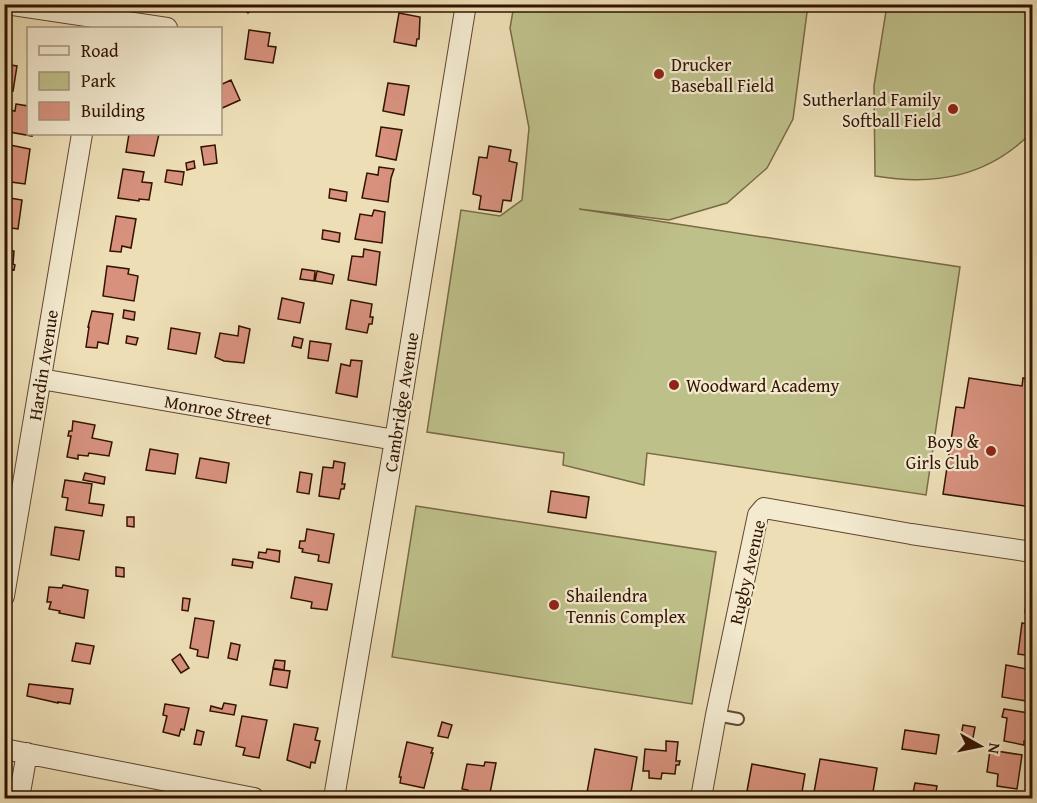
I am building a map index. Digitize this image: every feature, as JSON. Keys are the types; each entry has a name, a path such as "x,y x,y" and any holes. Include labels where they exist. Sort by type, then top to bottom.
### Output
{"street":[{"name":"Cambridge Avenue","path":"334,798 466,4"},
{"path":"13,5 161,27"},
{"name":"Hardin Avenue","path":"4,596 82,135"},
{"name":"Monroe Street","path":"41,379 395,440"},
{"name":"Rugby Avenue","path":"701,798 758,515 764,508 910,534 1032,552"},
{"path":"4,748 254,798"},
{"path":"19,798 27,753"}],"lane":[{"path":"716,716 738,719"}],"green space":[{"path":"514,5 808,5 793,119 767,168 727,203 669,220 579,209 960,267 926,495 647,453 644,485 563,465 564,453 427,432 461,210 500,216 522,200 529,128 510,28"},
{"name":"Sutherland Family Softball Field","path":"887,5 1001,5 1032,14 1032,132 997,159 960,175 919,180 875,176 874,86"},
{"name":"Shailendra Tennis Complex","path":"416,506 716,552 692,704 392,657"}],"building":[{"path":"140,4 157,4 156,11 140,8"},
{"path":"239,4 257,4 248,13"},
{"path":"399,13 420,17 419,39 417,39 416,46 394,42"},
{"path":"249,30 270,33 268,46 276,47 273,63 245,59"},
{"path":"4,64 17,66 13,91 4,89"},
{"path":"231,80 240,100 222,108 222,84"},
{"path":"388,83 409,86 404,115 383,111"},
{"path":"16,104 27,106 27,135 32,136 4,131 4,109 15,111"},
{"path":"381,127 402,130 396,160 376,156"},
{"path":"129,135 159,135 154,156 126,152"},
{"path":"10,145 30,149 25,184 4,181"},
{"path":"215,145 217,163 204,165 201,147"},
{"path":"489,146 511,150 509,161 517,163 511,201 503,200 501,212 479,209 481,196 473,194 479,157 487,158"},
{"path":"194,161 195,168 187,170 186,163"},
{"path":"379,167 394,169 388,202 362,198 367,173 378,175"},
{"path":"123,169 144,172 142,182 152,183 149,200 118,198"},
{"path":"167,170 184,172 182,185 165,182"},
{"path":"330,189 347,192 346,201 329,198"},
{"path":"4,197 22,200 18,229 4,227"},
{"path":"374,210 385,212 382,243 355,239 360,214 372,216"},
{"path":"116,216 136,219 131,248 122,246 121,252 110,251"},
{"path":"323,230 340,233 339,242 322,239"},
{"path":"4,249 14,251 13,264 15,265 14,270 11,269 9,280 4,280"},
{"path":"364,249 380,252 376,285 348,280 352,256 363,257"},
{"path":"107,266 129,269 128,274 138,276 134,301 103,296"},
{"path":"302,269 315,271 314,281 300,279"},
{"path":"317,271 334,275 332,284 315,281"},
{"path":"282,298 304,303 300,323 278,319"},
{"path":"351,300 372,304 370,317 373,317 372,324 369,324 367,333 346,329"},
{"path":"124,310 135,312 134,320 123,318"},
{"path":"92,311 113,314 108,344 98,342 97,348 86,347"},
{"path":"239,326 250,329 244,363 224,361 215,357 220,333 238,336"},
{"path":"171,328 200,333 196,354 168,349"},
{"path":"127,336 138,338 136,345 126,343"},
{"path":"294,337 303,339 301,348 292,346"},
{"path":"310,341 331,344 328,361 308,358"},
{"path":"351,360 362,361 357,397 336,393 341,364 350,366"},
{"name":"Boys & Girls Club","path":"969,378 1022,386 1023,378 1032,380 1032,507 943,494 956,407 964,408"},
{"path":"73,421 95,425 92,438 112,442 109,456 89,453 88,456 78,455 78,459 67,457 71,436 68,436 69,431 72,431"},
{"path":"150,449 178,454 175,474 146,470"},
{"path":"200,458 229,463 226,483 196,478"},
{"path":"334,461 345,463 342,484 345,484 344,489 341,489 339,499 319,496 323,467 333,468"},
{"path":"300,472 312,474 309,494 297,492"},
{"path":"85,473 105,477 104,484 83,480"},
{"path":"65,480 92,484 89,503 104,505 102,516 66,510 68,498 62,497"},
{"path":"551,491 589,497 586,518 548,512"},
{"path":"127,517 134,517 134,527 127,526"},
{"path":"55,527 84,531 79,560 51,555"},
{"path":"307,529 334,534 329,563 318,561 319,555 302,552 303,549 299,548 300,541 305,541"},
{"path":"267,549 280,551 279,562 258,558 259,552 266,553"},
{"path":"233,559 253,562 252,568 232,565"},
{"path":"116,567 124,568 124,577 116,576"},
{"path":"295,577 332,584 327,610 311,608 312,602 291,598"},
{"path":"63,585 88,590 84,618 49,609 51,602 47,602 49,587 62,588"},
{"path":"1029,585 1032,586 1032,613 1025,612"},
{"path":"183,598 190,599 188,611 182,610"},
{"path":"195,618 214,621 208,658 197,656 198,650 190,648"},
{"path":"1022,623 1032,625 1032,656 1018,654"},
{"path":"76,643 94,646 90,664 72,661"},
{"path":"231,643 240,645 237,660 228,658"},
{"path":"180,654 189,668 181,673 172,660"},
{"path":"275,660 285,661 284,670 273,668"},
{"path":"1006,665 1032,670 1032,702 1002,697"},
{"path":"273,669 290,671 287,688 270,685"},
{"path":"29,684 73,689 70,704 27,696"},
{"path":"224,703 236,705 234,715 210,711 211,706 222,709"},
{"path":"165,704 189,708 184,730 181,729 179,736 163,732 167,716 163,715"},
{"path":"1004,709 1029,713 1028,721 1032,722 1032,742 1024,741 1024,745 1004,741 1007,718 1002,717"},
{"path":"242,716 267,720 259,758 243,755 245,748 236,746"},
{"path":"442,722 452,725 448,738 438,736"},
{"path":"294,724 318,728 315,740 320,741 315,763 311,762 310,768 287,760"},
{"path":"963,725 975,727 973,738 961,736"},
{"path":"197,730 204,732 201,745 194,744"},
{"path":"905,730 939,735 936,754 902,749"},
{"path":"666,741 678,742 676,761 680,761 679,765 676,765 675,774 662,773 661,779 649,778 649,771 643,771 645,749 666,751"},
{"path":"407,742 433,748 424,788 400,783 401,777 399,777"},
{"path":"595,749 637,757 630,798 586,798"},
{"path":"990,750 1022,755 1017,789 997,786 998,774 987,772"},
{"path":"820,759 877,768 872,798 813,798"},
{"path":"485,762 496,763 489,798 466,798 468,790 462,789 467,764 484,766"},
{"path":"752,764 805,774 801,798 755,798 756,793 747,791"},
{"path":"915,783 937,786 935,798 912,798"}],"place":[{"name":"Drucker Baseball Field","path":"659,74"},
{"name":"Sutherland Family Softball Field","path":"953,109"},
{"name":"Woodward Academy","path":"674,385"},
{"name":"Boys & Girls Club","path":"991,451"},
{"name":"Shailendra Tennis Complex","path":"554,605"}]}
